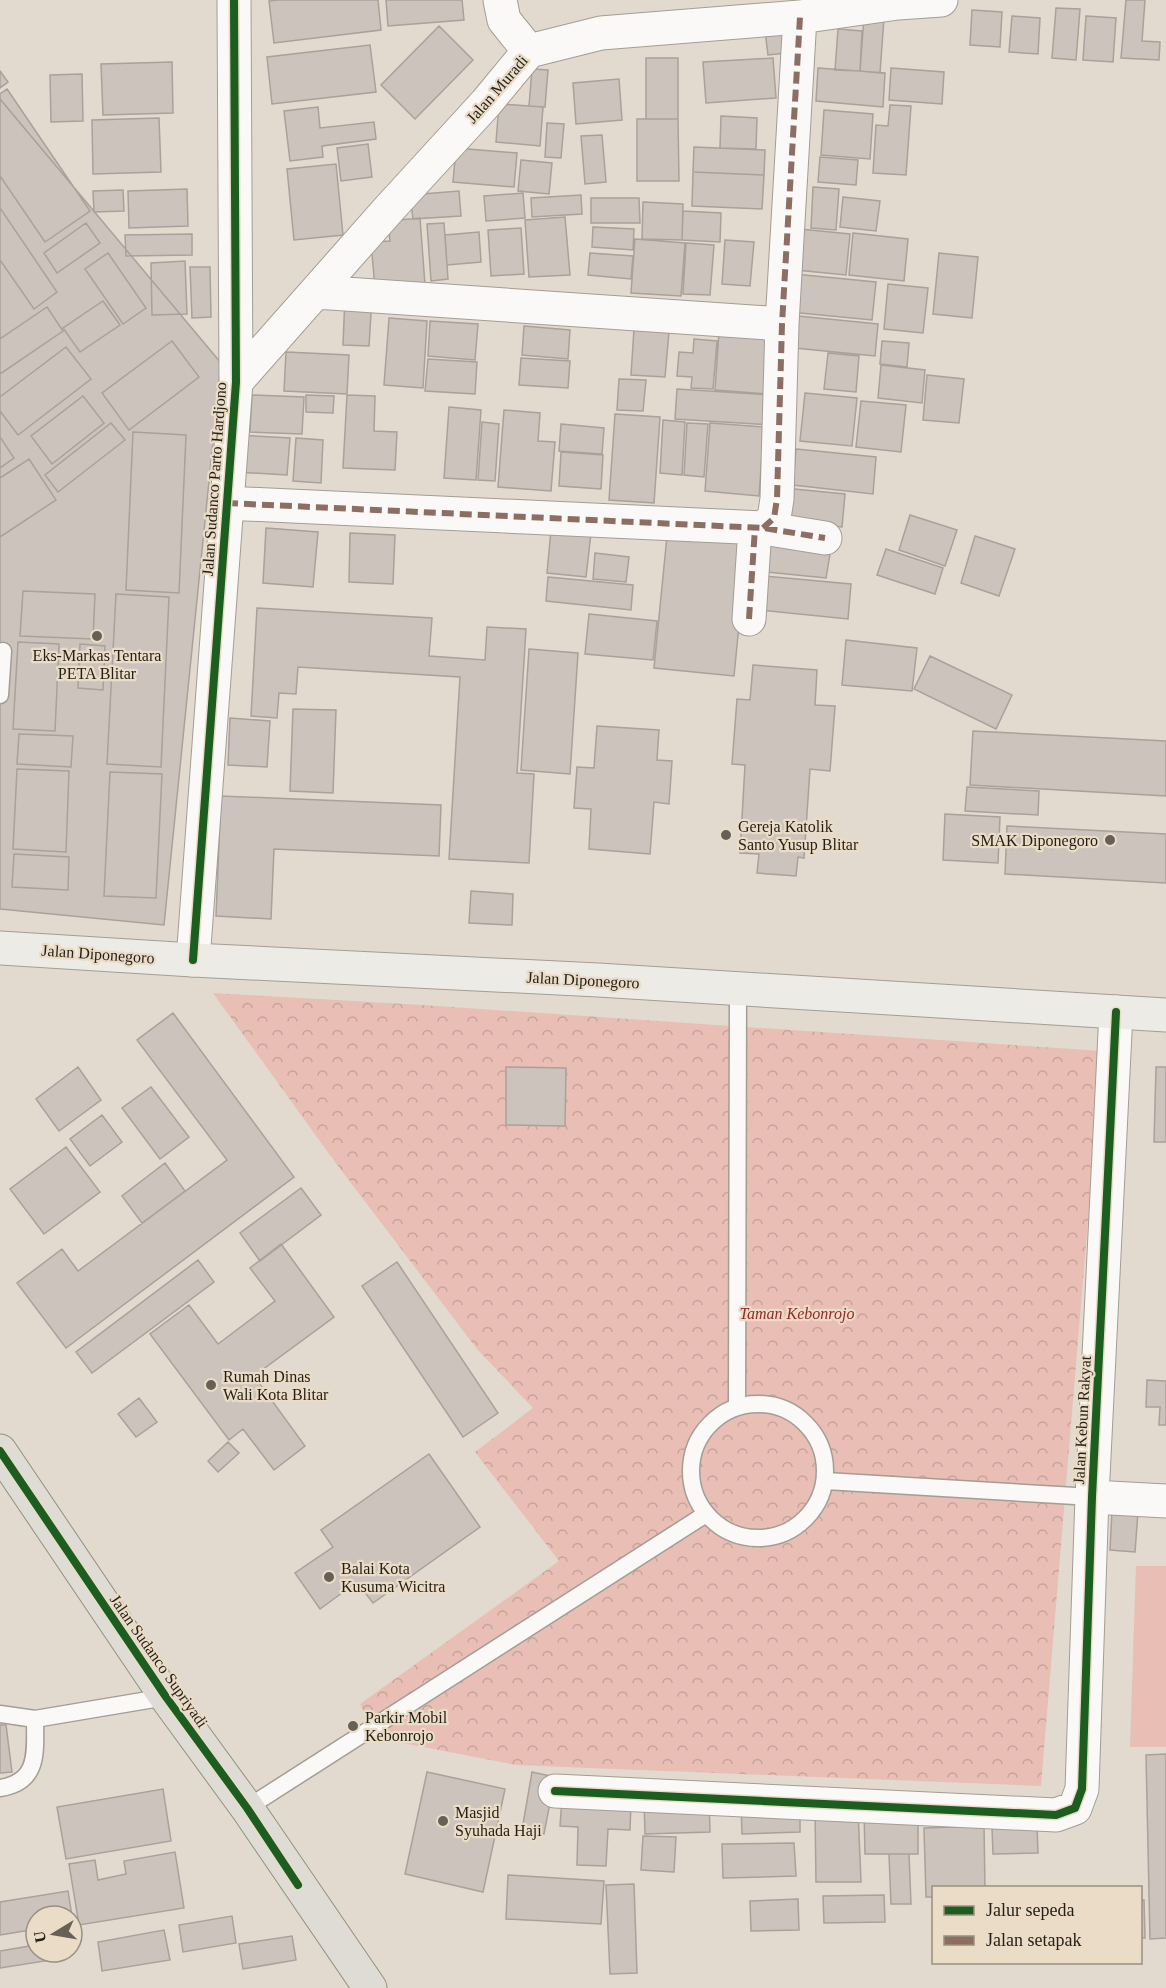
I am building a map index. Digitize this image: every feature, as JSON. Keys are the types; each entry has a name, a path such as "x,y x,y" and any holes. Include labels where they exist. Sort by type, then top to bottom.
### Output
{"main road":[{"name":"Jalan Diponegoro","path":"0,948 1166,1015"},
{"name":"Jalan Sudanco Supriyadi","path":"6,1471 247,1808 298,1886 370,1988"}],"street":[{"name":"Jalan Sudanco Parto Hardjono","path":"193,960 236,382 234,0"},
{"path":"500,0 504,20 529,51"},
{"name":"Jalan Muradi","path":"236,382 486,103 529,51 602,33 714,12 800,17 898,3 941,0"},
{"path":"749,618 759,528 774,518 777,499 782,324 800,17"},
{"path":"316,292 782,324"},
{"path":"226,503 759,528 825,538"},
{"name":"Jalan Kebun Rakyat","path":"555,1791 1056,1815 1075,1808 1082,1789 1092,1497 1116,1011"},
{"path":"1092,1497 1166,1501"}],"lane":[{"path":"0,695 3,651"},
{"path":"737,1406 738,989"},
{"path":"761,1402 782,1406 810,1426 824,1451 826,1481 813,1512 795,1528 781,1536 757,1539 725,1530 705,1514 694,1493 690,1472 697,1441 711,1421 737,1406 761,1402"},
{"path":"826,1481 1092,1497"},
{"path":"247,1808 705,1514"},
{"path":"0,1714 35,1719 166,1697"},
{"path":"0,1788 8,1787 23,1779 34,1762 35,1719"}],"green space":[{"name":"Taman Kebonrojo","path":"213,993 1102,1051 1041,1786 516,1765 377,1738 360,1704 559,1561 475,1452 533,1408 477,1349 332,1158"},
{"path":"1136,1566 1166,1566 1166,1747 1130,1747"}],"building":[{"path":"378,0 381,30 274,43 269,1"},
{"path":"386,0 462,0 464,20 388,26"},
{"path":"1126,0 1145,0 1142,41 1160,42 1159,60 1121,58"},
{"path":"1056,8 1080,9 1076,60 1052,58"},
{"path":"972,10 1002,12 1000,47 970,45"},
{"path":"1012,16 1040,18 1038,54 1009,52"},
{"path":"1086,16 1116,18 1113,62 1083,60"},
{"path":"864,17 884,18 880,73 860,71"},
{"path":"439,26 473,60 415,119 381,85"},
{"path":"784,29 786,53 768,55 765,31"},
{"path":"838,29 862,31 860,71 835,70"},
{"path":"370,45 376,92 272,104 267,57"},
{"path":"646,58 678,58 678,119 646,119"},
{"path":"773,58 776,98 706,103 703,62"},
{"path":"172,62 173,113 103,115 101,64"},
{"path":"818,68 885,73 883,107 816,101"},
{"path":"891,68 944,72 942,104 889,100"},
{"path":"532,69 548,70 545,107 529,106"},
{"path":"0,71 8,82 0,88"},
{"path":"82,74 83,121 51,122 50,75"},
{"path":"619,79 622,120 576,124 573,83"},
{"path":"7,89 90,211 45,242 0,176 0,94"},
{"name":"Eks-Markas Tentara PETA Blitar","path":"0,99 221,363 164,925 0,909"},
{"path":"499,104 543,107 540,146 496,142"},
{"path":"890,105 911,106 906,175 873,173 876,125 888,126"},
{"path":"318,107 320,128 374,122 376,139 322,146 323,157 290,161 284,111"},
{"path":"824,110 873,114 870,159 821,155"},
{"path":"721,116 757,118 756,149 720,148"},
{"path":"159,118 161,172 93,174 92,120"},
{"path":"637,119 678,119 679,181 637,181"},
{"path":"547,123 564,124 561,158 545,157"},
{"path":"602,135 606,182 585,184 581,136"},
{"path":"368,144 372,177 341,181 337,148"},
{"path":"694,147 765,150 764,175 693,172"},
{"path":"456,148 517,153 514,187 453,182"},
{"path":"820,157 858,160 856,185 818,182"},
{"path":"521,160 552,163 549,194 518,191"},
{"path":"336,164 343,235 294,240 287,169"},
{"path":"693,172 764,175 762,209 692,206"},
{"path":"813,187 839,189 836,230 811,228"},
{"path":"187,189 188,226 129,228 128,191"},
{"path":"123,190 124,211 94,212 93,191"},
{"path":"459,191 461,216 413,219 410,195"},
{"path":"523,193 525,218 486,221 484,196"},
{"path":"581,195 582,214 532,217 531,198"},
{"path":"843,197 880,201 876,231 840,227"},
{"path":"591,198 639,198 640,223 591,223"},
{"path":"643,202 683,204 682,240 642,239"},
{"path":"0,208 57,292 34,309 0,260"},
{"path":"683,211 721,213 720,242 682,240"},
{"path":"565,217 570,275 529,277 525,220"},
{"path":"420,218 425,285 375,288 371,242 390,241 388,221"},
{"path":"86,223 100,243 57,273 44,253"},
{"path":"444,223 448,279 431,281 427,224"},
{"path":"593,227 634,229 633,250 592,247"},
{"path":"521,228 524,274 491,276 488,230"},
{"path":"800,229 850,234 846,275 796,270"},
{"path":"479,232 481,262 447,265 445,235"},
{"path":"853,233 908,239 904,281 849,275"},
{"path":"192,234 192,255 126,256 125,235"},
{"path":"635,239 685,243 681,296 631,293"},
{"path":"725,240 754,242 750,286 722,284"},
{"path":"686,243 714,245 710,295 683,294"},
{"path":"108,253 146,308 123,324 85,269"},
{"path":"590,253 633,256 631,279 588,275"},
{"path":"939,253 978,257 972,318 933,314"},
{"path":"185,261 187,314 152,315 151,263"},
{"path":"190,267 210,267 211,317 192,318"},
{"path":"794,274 876,282 872,320 790,312"},
{"path":"888,284 928,288 923,333 884,329"},
{"path":"345,296 372,297 369,346 343,345"},
{"path":"103,301 120,325 80,352 63,328"},
{"path":"47,307 63,331 0,374 0,339"},
{"path":"798,316 878,324 875,356 795,348"},
{"path":"389,318 427,321 423,388 384,385"},
{"path":"430,321 478,324 475,360 428,356"},
{"path":"524,326 570,330 568,359 522,355"},
{"path":"634,329 669,332 665,377 631,375"},
{"path":"719,332 771,335 767,394 715,390"},
{"path":"694,339 717,341 713,389 691,388 692,377 677,376 679,352 693,353"},
{"path":"172,341 199,377 129,430 102,393"},
{"path":"882,341 909,343 907,367 880,364"},
{"path":"66,347 91,379 18,435 0,411 0,397"},
{"path":"286,352 349,355 347,394 284,391"},
{"path":"828,353 859,356 856,392 824,389"},
{"path":"521,358 570,361 568,388 519,385"},
{"path":"428,359 477,362 475,394 425,391"},
{"path":"881,365 925,370 922,403 878,398"},
{"path":"927,375 964,379 959,423 923,420"},
{"path":"619,379 646,380 643,411 617,410"},
{"path":"677,389 772,395 770,425 675,419"},
{"path":"805,393 857,398 852,446 800,441"},
{"path":"252,395 304,397 302,434 250,432"},
{"path":"306,395 334,396 333,413 306,412"},
{"path":"347,395 375,396 374,431 397,432 395,470 343,468"},
{"path":"83,396 104,423 52,464 31,436"},
{"path":"861,401 906,405 901,452 856,447"},
{"path":"449,407 481,410 476,480 444,478"},
{"path":"504,410 540,413 538,441 555,442 551,491 498,487"},
{"path":"615,414 660,417 654,503 609,500"},
{"path":"663,420 685,422 682,475 660,473"},
{"path":"482,422 499,424 495,481 478,480"},
{"path":"111,423 125,440 58,492 45,475"},
{"path":"687,423 708,424 704,477 684,475"},
{"path":"710,423 764,427 759,496 705,491"},
{"path":"561,424 604,428 602,454 559,451"},
{"path":"133,432 186,435 179,593 126,590"},
{"path":"238,435 290,438 287,475 235,472"},
{"path":"0,437 14,458 0,468"},
{"path":"296,438 323,440 321,483 293,481"},
{"path":"796,449 876,457 873,494 793,485"},
{"path":"561,452 603,455 601,489 559,486"},
{"path":"29,459 56,500 0,537 0,478"},
{"path":"784,488 845,494 842,527 781,521"},
{"path":"910,515 957,530 945,566 899,550"},
{"path":"266,528 318,532 313,587 263,583"},
{"path":"551,530 591,533 586,577 547,573"},
{"path":"350,533 395,535 393,584 349,582"},
{"path":"667,536 747,544 734,676 654,668"},
{"path":"975,536 1015,549 999,596 961,583"},
{"path":"771,542 831,548 826,578 767,572"},
{"path":"886,549 943,568 935,594 877,575"},
{"path":"595,553 629,557 626,582 593,579"},
{"path":"764,576 851,584 848,619 760,610"},
{"path":"548,577 633,585 631,610 546,601"},
{"path":"23,591 95,594 93,639 20,636"},
{"path":"116,594 169,597 161,767 107,764"},
{"path":"257,608 432,618 429,656 485,660 487,627 526,629 517,773 534,774 529,863 449,859 460,677 298,667 296,694 279,693 277,718 251,716"},
{"path":"589,614 657,621 653,660 585,654"},
{"path":"846,640 917,648 912,691 842,685"},
{"path":"18,642 59,644 55,731 13,729"},
{"path":"80,644 105,646 103,690 78,688"},
{"path":"529,649 578,653 570,774 521,770"},
{"path":"930,656 1012,695 996,729 914,689"},
{"path":"753,665 817,670 815,705 835,706 830,771 810,769 804,858 798,857 796,876 757,873 759,854 740,853 745,765 732,764 737,699 750,700"},
{"path":"293,709 336,710 333,793 290,791"},
{"path":"230,718 270,721 267,767 228,765"},
{"path":"597,726 659,730 657,760 672,761 669,804 654,802 650,854 589,849 591,809 574,808 577,767 594,768"},
{"path":"973,731 1166,741 1166,796 970,785"},
{"path":"19,734 73,736 71,767 17,764"},
{"path":"17,769 69,771 66,852 13,849"},
{"path":"110,772 162,774 156,898 104,896"},
{"path":"967,787 1039,791 1038,815 965,811"},
{"path":"221,796 441,805 439,856 274,849 271,919 216,916"},
{"path":"945,814 1000,817 998,863 943,860"},
{"path":"1007,826 1166,834 1166,883 1005,874"},
{"path":"14,854 69,857 68,890 12,887"},
{"path":"471,891 513,894 512,925 469,923"},
{"path":"173,1013 294,1177 66,1348 17,1283 62,1249 78,1271 227,1160 137,1040"},
{"path":"78,1067 101,1100 59,1131 36,1099"},
{"path":"506,1067 566,1068 565,1126 506,1125"},
{"path":"1156,1067 1166,1067 1166,1142 1154,1142"},
{"path":"151,1087 189,1137 160,1159 122,1108"},
{"path":"102,1115 122,1142 90,1166 70,1139"},
{"path":"66,1147 100,1192 44,1234 10,1189"},
{"path":"165,1163 185,1191 142,1223 122,1196"},
{"path":"301,1188 321,1215 260,1261 240,1233"},
{"path":"281,1244 334,1317 254,1376 305,1446 274,1470 243,1429 229,1440 150,1334 189,1305 218,1344 275,1301 250,1268"},
{"path":"198,1260 214,1282 92,1373 76,1352"},
{"path":"397,1262 498,1413 463,1437 362,1286"},
{"path":"1147,1380 1166,1381 1166,1425 1159,1425 1160,1407 1146,1407"},
{"path":"139,1398 157,1422 136,1437 118,1414"},
{"path":"228,1442 239,1453 218,1472 208,1461"},
{"path":"429,1454 480,1527 373,1603 357,1582 320,1609 295,1573 333,1547 321,1530"},
{"path":"1112,1510 1138,1512 1135,1552 1110,1550"},
{"path":"0,1725 6,1725 12,1772 0,1773"},
{"path":"1166,1754 1166,1938 1150,1939 1146,1755"},
{"path":"427,1772 505,1789 483,1892 405,1874"},
{"path":"532,1772 555,1777 544,1834 522,1830"},
{"path":"163,1789 171,1841 66,1859 57,1807"},
{"path":"562,1799 631,1803 630,1830 608,1829 606,1866 577,1865 578,1827 560,1826"},
{"path":"709,1800 710,1832 645,1834 644,1801"},
{"path":"800,1804 800,1832 742,1834 741,1805"},
{"path":"858,1810 861,1882 816,1882 815,1811"},
{"path":"864,1810 918,1822 918,1854 865,1854"},
{"path":"984,1826 985,1886 932,1886 932,1897 926,1897 924,1828"},
{"path":"1037,1826 1038,1853 993,1854 992,1827"},
{"path":"643,1836 676,1837 674,1872 641,1870"},
{"path":"794,1843 796,1876 723,1878 722,1844"},
{"path":"175,1852 184,1908 84,1924 84,1904 76,1904 69,1864 95,1860 98,1880 126,1874 124,1861"},
{"path":"889,1854 909,1854 911,1904 891,1904"},
{"path":"508,1875 604,1881 601,1924 506,1919"},
{"path":"634,1884 637,1973 610,1974 606,1885"},
{"path":"68,1891 70,1904 24,1904 24,1931 0,1935 0,1902"},
{"path":"884,1895 885,1922 824,1923 823,1896"},
{"path":"798,1899 799,1930 751,1931 750,1901"},
{"path":"1142,1900 1144,1900 1145,1938 1142,1938"},
{"path":"232,1916 236,1943 183,1952 179,1925"},
{"path":"164,1930 170,1960 102,1971 98,1942"},
{"path":"292,1936 296,1960 243,1969 239,1944"},
{"path":"24,1947 26,1964 0,1968 0,1951"}],"marked path":[{"path":"763,528 774,518 777,499 782,324 800,17"},
{"path":"226,503 763,528 825,538"},
{"path":"749,619 755,528"}],"cycle path":[{"path":"193,960 236,382 234,0"},
{"path":"555,1791 1056,1815 1075,1808 1082,1789 1092,1497 1116,1012"},
{"path":"0,1451 166,1697 247,1808 298,1885"}],"place":[{"name":"Eks-Markas Tentara PETA Blitar","path":"97,636"},
{"name":"Gereja Katolik Santo Yusup Blitar","path":"726,835"},
{"name":"SMAK Diponegoro","path":"1110,840"},
{"name":"Rumah Dinas Wali Kota Blitar","path":"211,1385"},
{"name":"Balai Kota Kusuma Wicitra","path":"329,1577"},
{"name":"Parkir Mobil Kebonrojo","path":"353,1726"},
{"name":"Masjid Syuhada Haji","path":"443,1821"}]}
